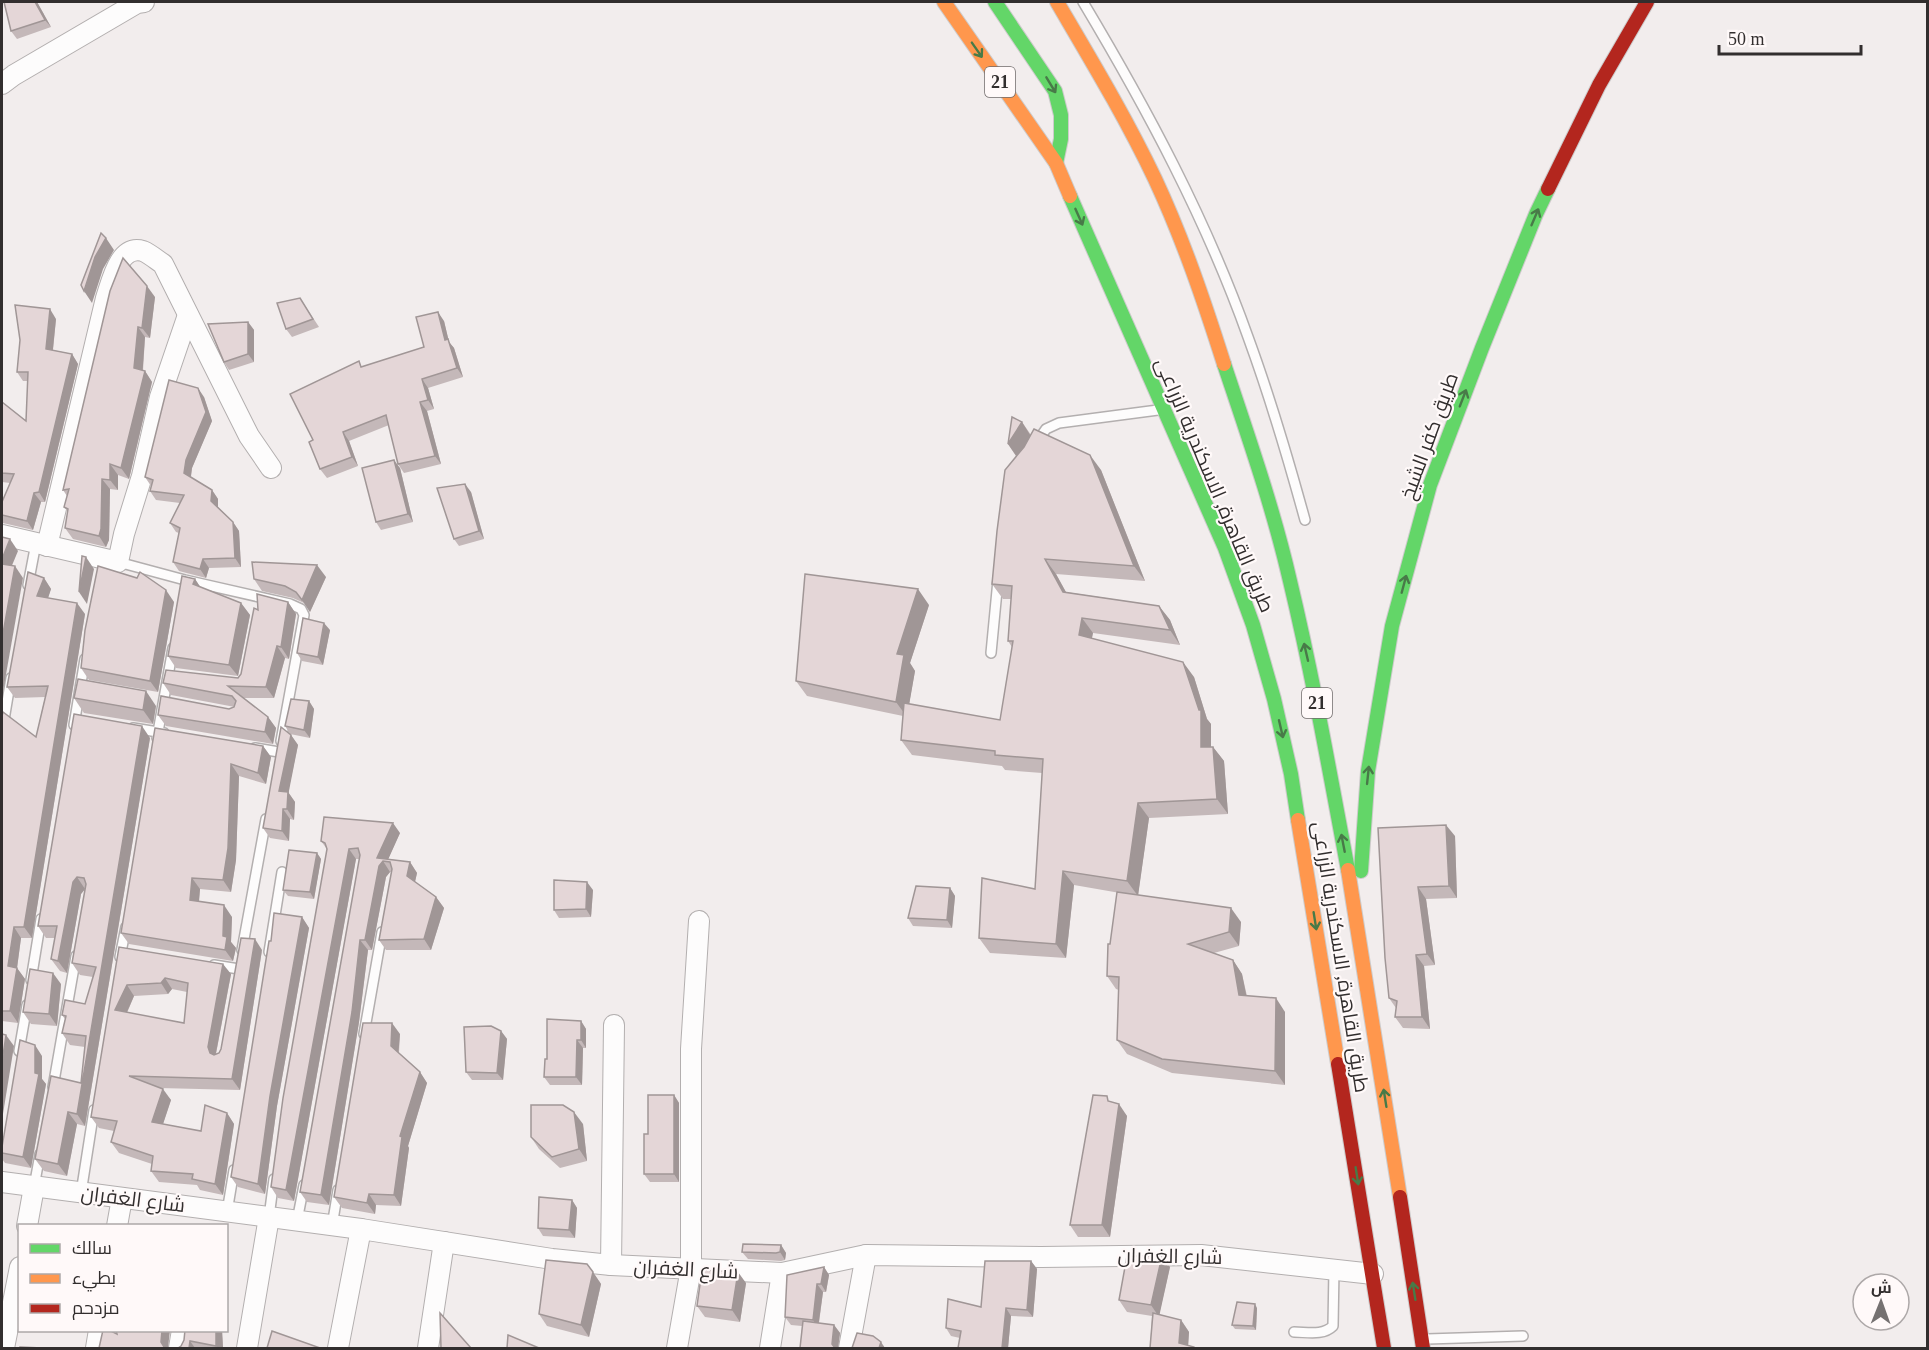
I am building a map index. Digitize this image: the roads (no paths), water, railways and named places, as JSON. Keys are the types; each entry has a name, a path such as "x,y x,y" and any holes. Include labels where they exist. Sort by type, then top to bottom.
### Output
{"highway":[{"name":"طريق القاهرة, الاسكندرية الزراعى","path":"944,2 1056,163 1225,548 1253,625 1274,699 1291,774 1384,1348"},
{"path":"995,2 1055,91 1061,115 1056,163"},
{"name":"طريق القاهرة, الاسكندرية الزراعى","path":"1057,2 1107,86 1155,179 1195,275 1261,475 1290,579 1313,684 1357,917 1422,1344"},
{"name":"طريق كفر الشيخ","path":"1357,917 1368,771 1392,626 1430,485 1536,214 1599,85 1647,2"}],"street":[{"path":"2,84 137,3 144,2"},
{"path":"42,544 106,298 125,255 135,250 145,252 164,264 249,436 272,468"},
{"path":"2,535 107,563 124,534 142,476 160,398 188,315"},
{"path":"677,1348 691,1268 692,1048 699,921"},
{"path":"611,1265 614,1025"},
{"name":"شارع الغفران","path":"2,1182 122,1198 202,1217 227,1212 361,1229 552,1259 611,1265 782,1274 866,1255 1041,1257 1201,1255 1373,1274"},
{"path":"27,1224 34,1187"},
{"path":"117,1224 122,1198"},
{"path":"247,1348 268,1217"},
{"path":"338,1348 361,1229"},
{"path":"428,1348 444,1242"},
{"path":"849,1348 866,1255"},
{"path":"770,1348 782,1274"},
{"path":"4,1348 18,1277"},
{"path":"96,1348 99,1332"},
{"path":"178,1348 182,1332"}],"lane":[{"path":"1083,2 1126,74 1172,159 1212,246 1248,336 1279,427 1305,520"},
{"path":"1032,453 1046,429 1059,423 1164,410"},
{"path":"26,598 42,544"},
{"path":"107,563 261,597 301,609 304,615 277,763"},
{"path":"991,653 998,572"},
{"path":"183,591 185,580"},
{"path":"258,608 261,597"},
{"path":"155,753 175,639"},
{"path":"73,730 86,650"},
{"path":"2,732 14,665"},
{"path":"169,674 180,676"},
{"path":"82,685 93,687"},
{"path":"152,697 174,701"},
{"path":"75,718 85,720"},
{"path":"127,727 170,734"},
{"path":"249,747 279,752"},
{"path":"237,980 268,807"},
{"path":"267,964 282,872"},
{"path":"17,1064 42,914"},
{"path":"118,970 127,916"},
{"path":"363,1038 384,923"},
{"path":"51,1093 79,941"},
{"path":"122,950 133,952"},
{"path":"204,963 239,969"},
{"path":"81,1192 96,1102"},
{"path":"34,1187 43,1140"},
{"path":"227,1212 235,1162"},
{"path":"268,1217 274,1173"},
{"path":"297,1221 305,1175"},
{"path":"332,1226 340,1179"},
{"path":"1294,1332 1322,1333 1333,1326 1334,1269"},
{"path":"1422,1344 1523,1336"}]}
